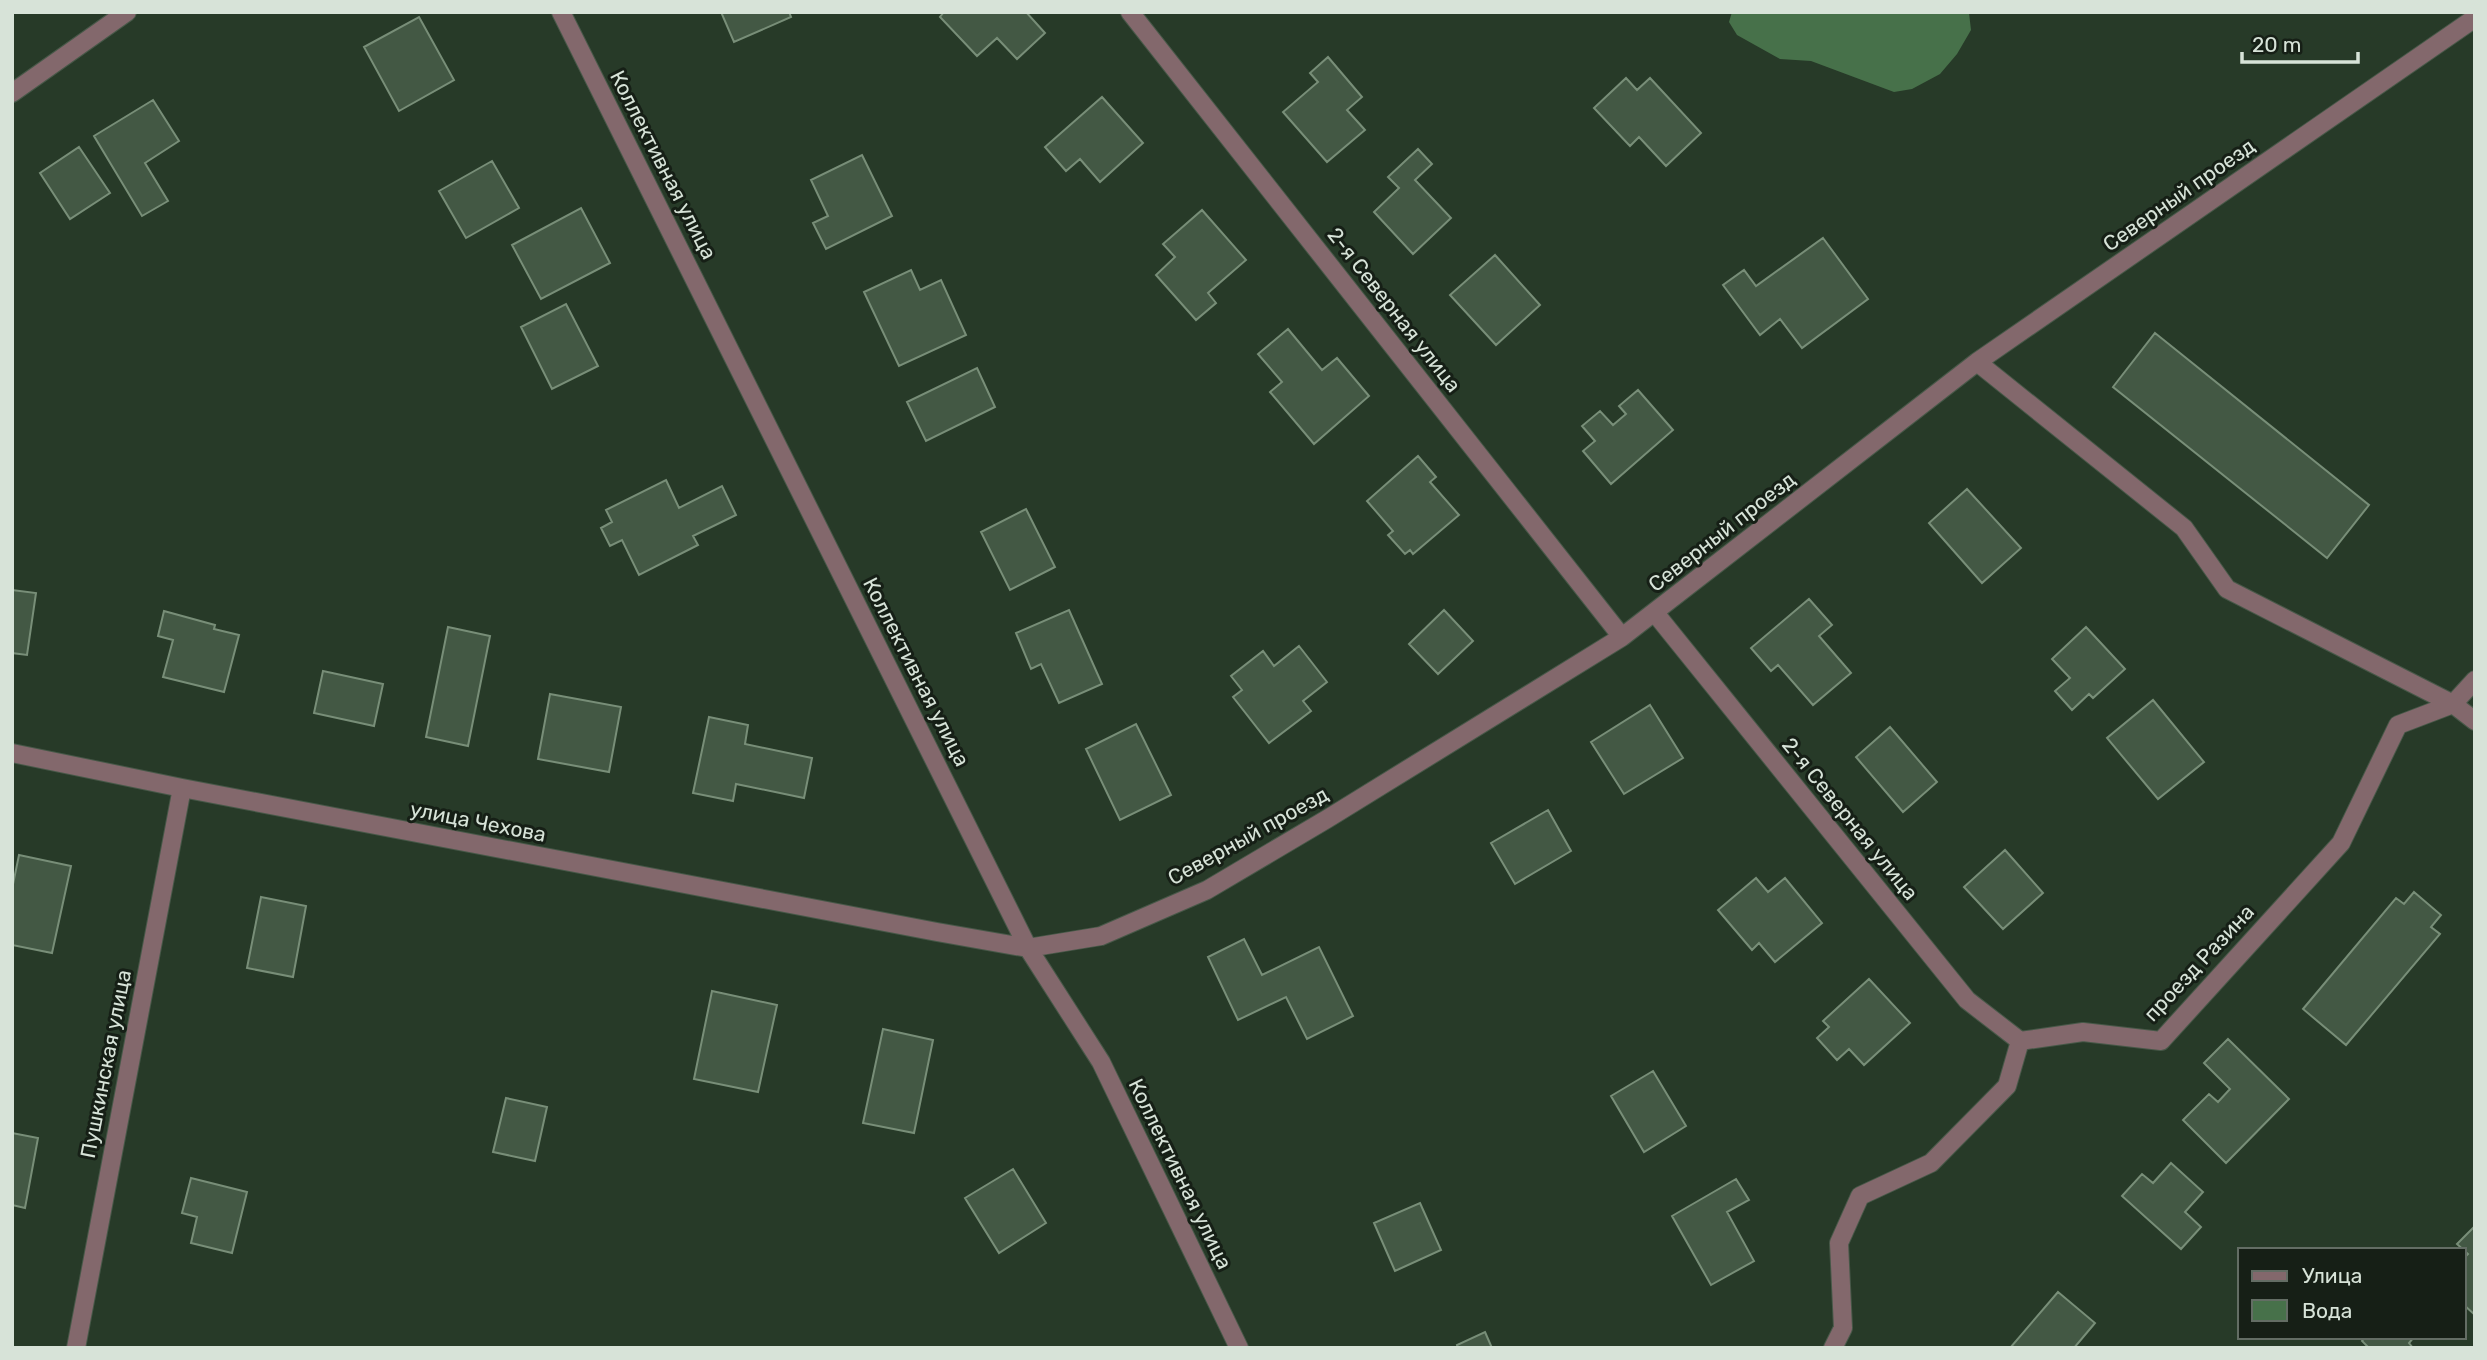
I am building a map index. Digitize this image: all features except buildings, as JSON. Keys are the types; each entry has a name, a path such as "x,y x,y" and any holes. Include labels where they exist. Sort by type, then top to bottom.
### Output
{"street":[{"path":"12,93 127,12"},
{"name":"2-я Северная улица","path":"1130,12 1622,637"},
{"name":"Коллективная улица","path":"563,14 1028,948 1101,1062 1239,1348"},
{"name":"Северный проезд","path":"937,932 1028,948 1101,936 1207,890 1622,637 1977,362 2475,18"},
{"path":"1977,362 2184,528 2227,589 2453,704 2475,720"},
{"name":"2-я Северная улица","path":"1655,613 1967,1000 2020,1041"},
{"name":"проезд Разина","path":"2020,1041 2083,1032 2161,1041 2341,843 2398,725 2453,704 2475,680"},
{"name":"улица Чехова","path":"12,753 937,932"},
{"name":"Пушкинская улица","path":"76,1348 182,788"},
{"path":"1833,1348 1843,1328 1839,1243 1860,1196 1931,1163 2007,1086 2020,1041"}],"water":[{"path":"1732,12 1965,12 1969,13 1971,30 1957,54 1940,74 1912,89 1894,92 1811,61 1780,59 1737,35 1729,22"}]}
